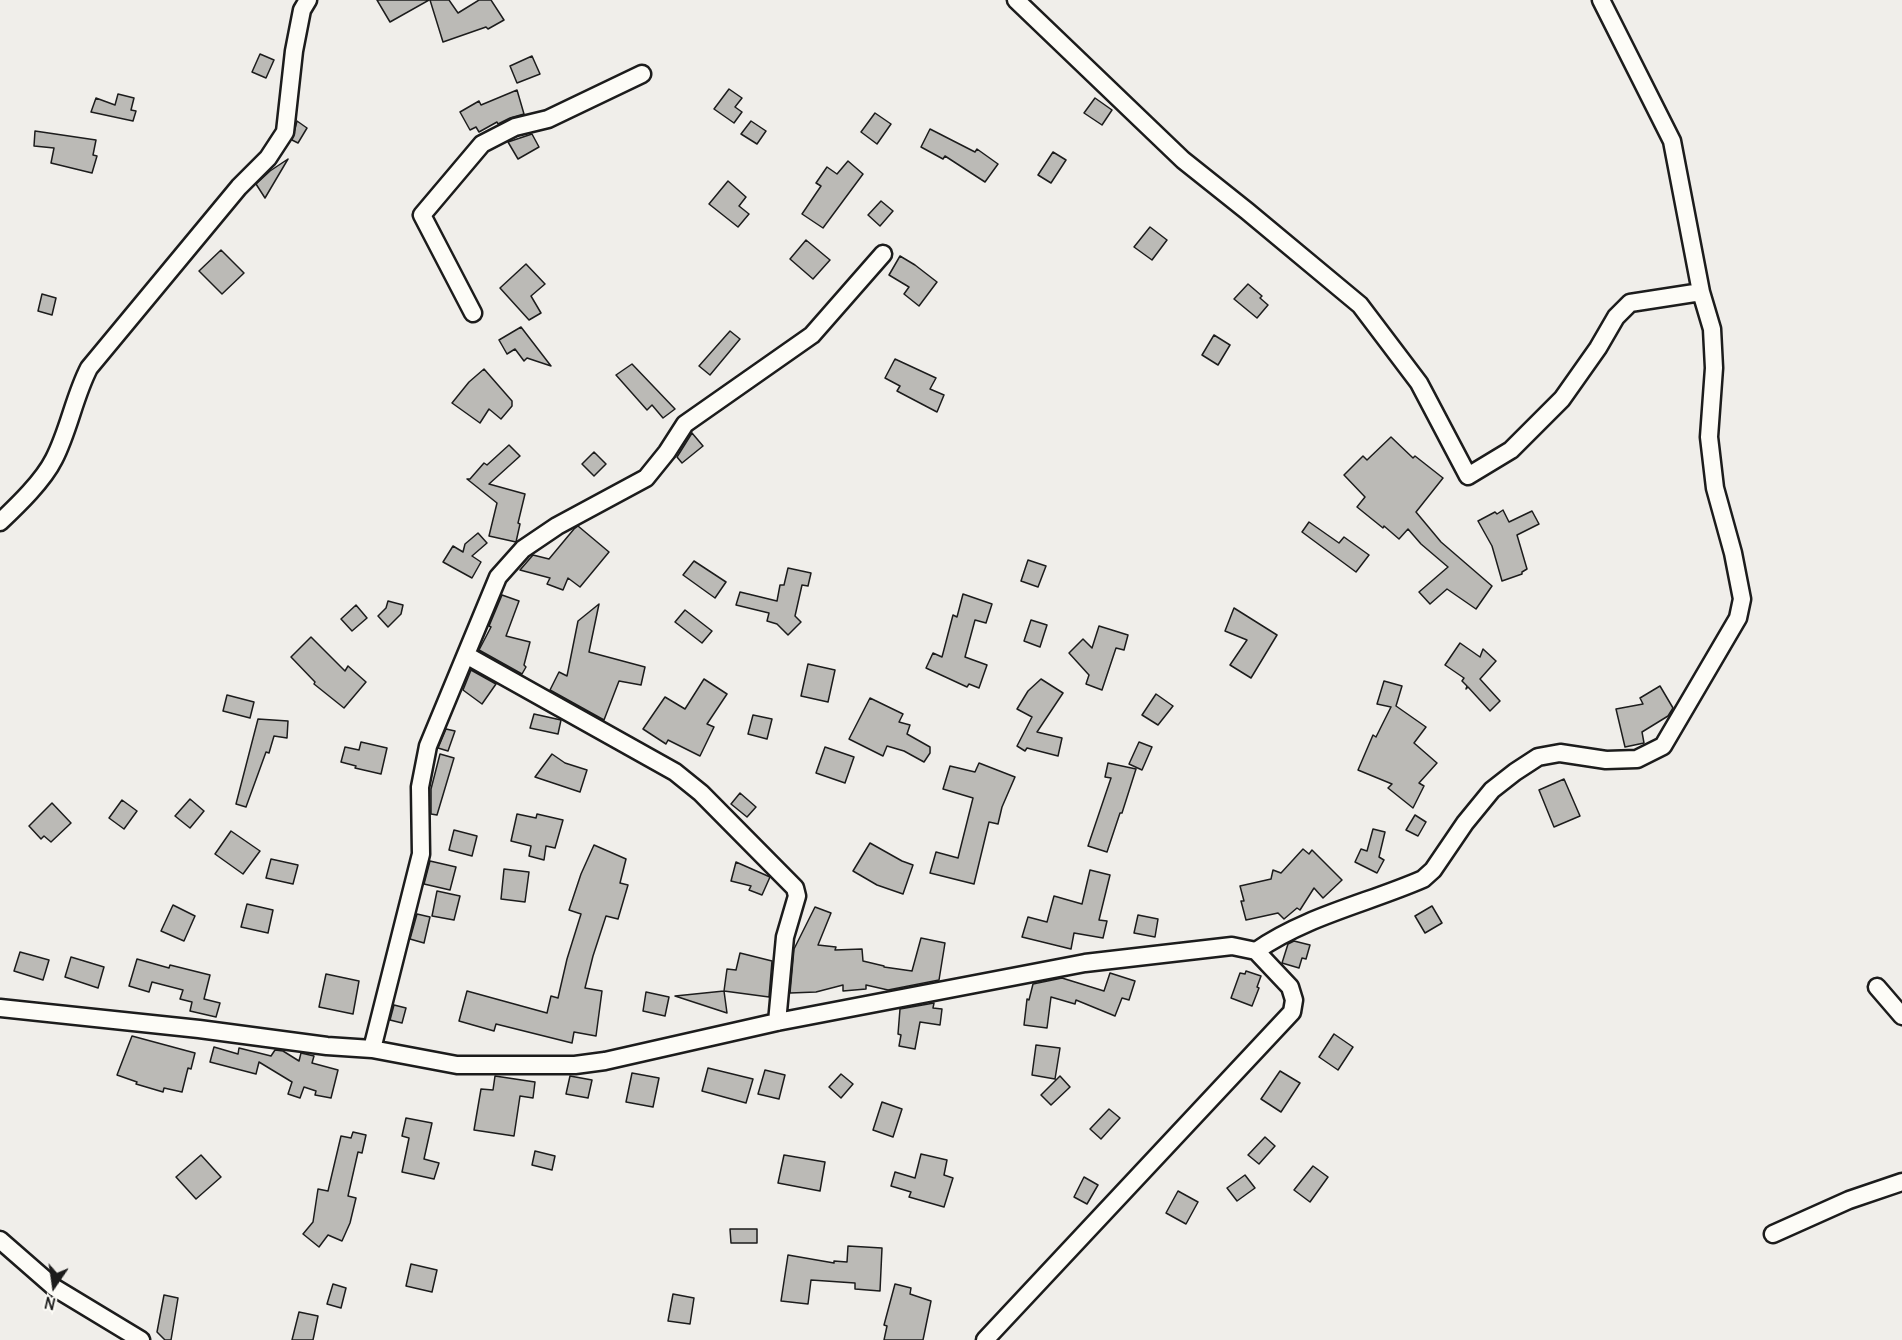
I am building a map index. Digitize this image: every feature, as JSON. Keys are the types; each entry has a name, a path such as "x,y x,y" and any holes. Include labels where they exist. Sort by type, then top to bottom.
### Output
{"street":[{"path":"0,522 49,469 56,456 78,390 89,368 239,188 268,158 285,132 294,51 302,10 308,0"},
{"path":"1016,0 1183,160 1247,210 1360,305 1419,383 1468,476 1511,450 1562,399 1598,348 1616,317 1630,303 1701,292"},
{"path":"1256,951 1274,938 1306,924 1423,879 1433,870 1465,823 1492,790 1538,757 1560,753 1606,760 1637,759 1662,746 1738,618 1742,599 1733,553 1715,488 1709,437 1714,368 1712,329 1701,292 1672,141 1601,0"},
{"path":"474,313 422,215 482,144 515,128 548,119 642,74"},
{"path":"372,1049 421,854 421,777 428,746 498,578 523,549 557,526 646,478 667,452 685,424 812,335 883,254"},
{"path":"466,656 675,772 701,793 795,888 797,896 785,938 777,1022"},
{"path":"0,1008 199,1029 327,1046 372,1049 458,1065 575,1065 605,1061 777,1022 1085,963 1232,946 1256,951 1290,987 1294,1000 1292,1012 985,1340"},
{"path":"1877,987 1902,1016"},
{"path":"1773,1234 1849,1200 1902,1182"},
{"path":"0,1240 55,1288 141,1340"}],"building":[{"path":"377,0 429,0 390,22"},
{"path":"430,0 449,0 458,13 479,0 491,0 504,20 488,29 486,27 443,42"},
{"path":"260,54 274,60 266,78 252,72"},
{"path":"532,56 540,74 517,83 510,66"},
{"path":"729,89 742,98 735,107 742,112 734,123 714,109"},
{"path":"517,90 524,114 498,124 497,122 479,132 476,127 470,130 460,112 479,101 481,105"},
{"path":"118,94 134,98 131,110 136,111 133,121 91,112 96,98 115,105"},
{"path":"1095,98 1112,110 1102,125 1084,113"},
{"path":"875,113 891,124 877,144 861,132"},
{"path":"297,121 307,128 298,143 292,140"},
{"path":"751,121 766,131 757,144 741,134"},
{"path":"930,129 975,152 977,149 998,164 985,182 945,156 943,159 921,147"},
{"path":"35,131 96,140 93,155 97,156 92,173 51,163 54,148 34,146"},
{"path":"532,134 539,147 518,159 508,142"},
{"path":"1053,152 1066,160 1051,183 1038,175"},
{"path":"288,159 265,198 256,184"},
{"path":"848,161 863,174 823,228 802,214 821,186 816,183 827,167 837,174"},
{"path":"728,181 746,197 739,206 749,214 738,227 709,204"},
{"path":"881,201 893,211 880,226 868,215"},
{"path":"1150,227 1167,240 1152,260 1134,247"},
{"path":"806,240 830,260 813,279 790,259"},
{"path":"221,250 244,273 222,294 199,271"},
{"path":"900,256 937,282 919,306 904,294 909,287 889,275"},
{"path":"526,264 545,284 531,296 541,313 529,320 500,288"},
{"path":"1248,284 1262,296 1260,298 1268,305 1257,318 1234,299"},
{"path":"42,294 56,298 52,315 38,311"},
{"path":"521,327 551,366 527,358 524,361 515,349 507,354 499,340"},
{"path":"730,331 740,339 710,375 699,366"},
{"path":"1214,335 1230,345 1218,365 1202,355"},
{"path":"895,359 936,378 930,389 944,395 937,412 897,391 900,386 885,378"},
{"path":"632,364 675,409 663,418 652,405 647,410 616,375"},
{"path":"484,369 512,401 512,406 501,419 489,409 480,423 452,403 469,382"},
{"path":"692,433 703,446 682,463 677,457"},
{"path":"1391,437 1413,458 1415,456 1443,478 1416,512 1441,542 1492,586 1476,609 1447,589 1430,604 1419,592 1448,567 1421,544 1408,529 1399,539 1357,507 1365,497 1344,475 1363,456 1367,460"},
{"path":"509,445 520,456 489,484 525,494 516,542 489,536 497,503 467,479 470,479 484,463 487,465"},
{"path":"594,452 606,464 594,476 582,464"},
{"path":"1503,510 1509,522 1532,511 1539,524 1517,535 1527,569 1522,574 1502,581 1492,546 1478,521"},
{"path":"1309,522 1339,543 1344,537 1369,555 1356,572 1302,532"},
{"path":"578,526 609,552 580,587 568,578 563,590 547,584 550,578 520,570 533,555 549,559"},
{"path":"478,533 487,543 472,556 481,562 472,578 443,562 453,546 463,552 465,544"},
{"path":"1028,560 1046,566 1038,587 1021,581"},
{"path":"694,561 726,582 715,598 683,575"},
{"path":"788,568 811,573 808,586 802,585 795,616 801,622 788,635 777,624 767,621 769,613 736,605 740,592 777,601 780,585 784,585"},
{"path":"963,594 992,604 986,623 975,620 965,657 987,665 979,688 969,684 967,687 926,668 933,653 942,657 953,615 957,617"},
{"path":"502,595 519,601 506,636 530,642 524,665 526,667 522,674 479,650 491,627 489,626"},
{"path":"388,601 403,605 401,614 388,627 378,616 386,608"},
{"path":"599,604 589,652 645,667 641,685 619,681 604,720 550,690 559,672 567,676 578,621"},
{"path":"356,605 367,618 352,631 341,619"},
{"path":"1234,608 1277,635 1251,678 1230,665 1247,640 1225,631"},
{"path":"685,610 712,631 702,643 675,622"},
{"path":"1031,620 1047,625 1040,647 1024,641"},
{"path":"1099,626 1128,635 1124,650 1116,648 1102,690 1086,684 1089,675 1069,653 1083,639 1092,648"},
{"path":"311,637 345,671 348,666 366,682 344,708 314,684 315,682 291,657"},
{"path":"1460,643 1480,657 1483,649 1496,661 1480,679 1500,701 1490,711 1468,687 1466,689 1467,686 1462,681 1464,678 1445,665"},
{"path":"808,664 835,670 828,702 801,696"},
{"path":"471,670 496,684 482,704 463,690"},
{"path":"704,679 727,694 707,724 714,727 700,756 668,740 666,744 643,729 665,697 685,709"},
{"path":"1041,679 1063,693 1037,732 1062,738 1058,756 1027,748 1025,751 1017,746 1032,717 1017,709 1028,691"},
{"path":"1384,681 1402,686 1396,706 1426,727 1414,743 1437,763 1419,783 1424,786 1413,808 1388,788 1392,784 1358,770 1373,735 1376,737 1391,707 1377,704"},
{"path":"1660,686 1673,708 1668,716 1642,732 1644,743 1625,747 1616,709 1643,704 1640,698"},
{"path":"1156,694 1173,706 1158,725 1142,715"},
{"path":"227,695 254,702 250,718 223,711"},
{"path":"870,698 903,714 899,722 910,725 907,734 930,747 930,753 924,762 904,751 887,746 883,756 849,739"},
{"path":"534,714 561,720 558,734 530,728"},
{"path":"753,715 772,719 767,739 748,734"},
{"path":"258,719 288,721 287,738 274,736 246,807 236,804"},
{"path":"446,729 455,731 448,751 438,748"},
{"path":"361,742 387,748 381,774 341,762 345,747 359,750"},
{"path":"1139,742 1152,747 1142,770 1129,764"},
{"path":"825,747 854,757 845,783 816,773"},
{"path":"440,754 454,758 437,815 431,814 431,789"},
{"path":"552,754 565,763 587,770 580,792 535,777"},
{"path":"979,763 1015,777 1002,807 998,824 989,822 974,884 930,873 936,852 958,858 973,798 943,789 950,766 975,772"},
{"path":"1108,763 1136,769 1107,852 1088,846 1111,778 1105,777"},
{"path":"1564,779 1580,816 1554,827 1539,790"},
{"path":"740,793 756,807 747,817 731,804"},
{"path":"190,799 204,811 190,828 175,816"},
{"path":"122,800 137,811 124,829 109,818"},
{"path":"52,803 71,823 51,842 44,836 41,839 29,826"},
{"path":"517,814 536,818 537,814 563,820 555,848 546,846 544,860 529,856 531,846 511,841"},
{"path":"1415,815 1426,822 1418,836 1406,830"},
{"path":"1373,829 1385,832 1379,857 1384,860 1377,873 1355,862 1361,849 1367,851"},
{"path":"454,830 477,836 472,856 449,850"},
{"path":"231,831 260,851 243,874 215,854"},
{"path":"870,843 913,865 903,894 877,885 853,871"},
{"path":"594,845 626,859 620,883 628,885 618,919 606,916 585,988 602,991 596,1036 574,1032 572,1043 496,1024 494,1031 459,1021 467,991 547,1013 551,996 558,998 581,914 569,910"},
{"path":"1303,849 1309,854 1312,850 1342,880 1323,898 1314,888 1300,910 1297,908 1284,919 1278,913 1246,920 1240,886 1271,879 1273,870 1281,873"},
{"path":"271,859 298,865 293,884 266,878"},
{"path":"430,861 456,867 450,890 424,884"},
{"path":"736,862 770,877 762,895 749,890 751,886 731,881"},
{"path":"504,869 529,872 525,902 501,899"},
{"path":"1090,870 1110,875 1099,920 1107,921 1103,938 1074,933 1071,949 1022,937 1028,917 1047,922 1054,896 1082,904"},
{"path":"437,891 460,896 454,920 432,916"},
{"path":"247,904 273,910 268,933 241,927"},
{"path":"173,905 195,916 184,941 161,931"},
{"path":"1432,906 1442,923 1425,933 1415,916"},
{"path":"815,907 831,913 818,945 836,947 835,950 862,949 863,961 884,967 912,971 921,938 945,943 939,980 888,990 866,985 866,989 843,991 843,985 816,992 790,993 794,949"},
{"path":"417,914 430,917 424,943 410,939"},
{"path":"1138,915 1158,919 1155,937 1134,933"},
{"path":"1294,941 1310,945 1306,959 1302,958 1299,968 1282,963 1288,944"},
{"path":"20,952 49,960 43,980 14,971"},
{"path":"740,953 772,961 769,997 724,991 727,969 736,970"},
{"path":"71,957 104,967 98,988 65,977"},
{"path":"137,959 169,968 170,965 210,975 204,999 220,1003 216,1017 190,1011 192,1002 180,999 183,990 152,982 149,992 129,986"},
{"path":"1246,971 1261,976 1252,1006 1231,998 1240,973 1245,974"},
{"path":"1110,973 1135,981 1129,1000 1122,998 1115,1016 1076,1000 1075,1004 1051,997 1047,1028 1024,1025 1027,999 1029,1000 1033,984 1062,978 1104,991"},
{"path":"326,974 359,981 353,1014 319,1007"},
{"path":"724,991 727,1013 675,996"},
{"path":"646,992 669,997 665,1016 643,1011"},
{"path":"934,1003 933,1008 942,1009 940,1025 920,1022 915,1049 899,1046 900,1009"},
{"path":"394,1005 406,1008 402,1023 390,1020"},
{"path":"1334,1034 1353,1047 1338,1070 1319,1057"},
{"path":"132,1036 195,1053 191,1069 188,1068 182,1092 164,1088 163,1092 136,1084 137,1082 117,1075"},
{"path":"1036,1045 1060,1048 1055,1079 1032,1075"},
{"path":"214,1047 238,1054 239,1048 271,1056 275,1050 283,1051 299,1061 301,1053 314,1056 312,1063 338,1070 331,1098 315,1095 316,1091 304,1087 300,1098 288,1094 292,1082 259,1062 256,1074 210,1062"},
{"path":"708,1068 753,1079 746,1103 702,1091"},
{"path":"765,1070 785,1075 779,1099 758,1094"},
{"path":"1280,1071 1300,1083 1281,1112 1261,1099"},
{"path":"632,1073 659,1078 653,1107 626,1102"},
{"path":"841,1074 853,1084 841,1098 829,1087"},
{"path":"495,1076 535,1082 533,1098 520,1096 514,1136 474,1130 481,1089 493,1090"},
{"path":"570,1076 592,1080 588,1098 566,1094"},
{"path":"1060,1076 1070,1087 1051,1105 1041,1095"},
{"path":"882,1102 902,1109 893,1137 873,1130"},
{"path":"1109,1109 1120,1118 1101,1139 1090,1129"},
{"path":"406,1118 432,1123 424,1159 439,1163 434,1179 402,1172 409,1138 402,1136"},
{"path":"353,1132 366,1135 362,1153 358,1152 348,1196 356,1198 350,1223 342,1241 328,1235 319,1247 303,1234 313,1222 318,1189 328,1191 341,1136 351,1138"},
{"path":"1265,1137 1275,1146 1259,1164 1248,1155"},
{"path":"535,1151 555,1156 552,1170 532,1165"},
{"path":"921,1154 947,1160 944,1175 953,1178 944,1207 909,1197 911,1192 891,1186 895,1172 915,1178"},
{"path":"201,1155 221,1177 196,1199 176,1177"},
{"path":"784,1155 825,1162 820,1191 778,1183"},
{"path":"1313,1166 1328,1177 1310,1202 1294,1190"},
{"path":"1245,1175 1255,1188 1237,1201 1227,1188"},
{"path":"1084,1177 1098,1185 1087,1204 1074,1197"},
{"path":"1178,1191 1198,1202 1186,1224 1166,1213"},
{"path":"730,1229 757,1229 757,1243 731,1243"},
{"path":"848,1246 882,1248 880,1291 855,1289 855,1283 811,1280 808,1304 781,1301 788,1255 834,1263 834,1261 847,1262"},
{"path":"411,1264 437,1270 432,1292 406,1286"},
{"path":"333,1284 346,1288 341,1308 327,1304"},
{"path":"895,1284 911,1288 910,1294 931,1301 923,1340 884,1340 887,1326 884,1325"},
{"path":"673,1294 694,1298 690,1324 668,1321"},
{"path":"164,1295 178,1298 171,1340 165,1340 157,1332"},
{"path":"299,1312 318,1316 313,1340 292,1340"}]}
